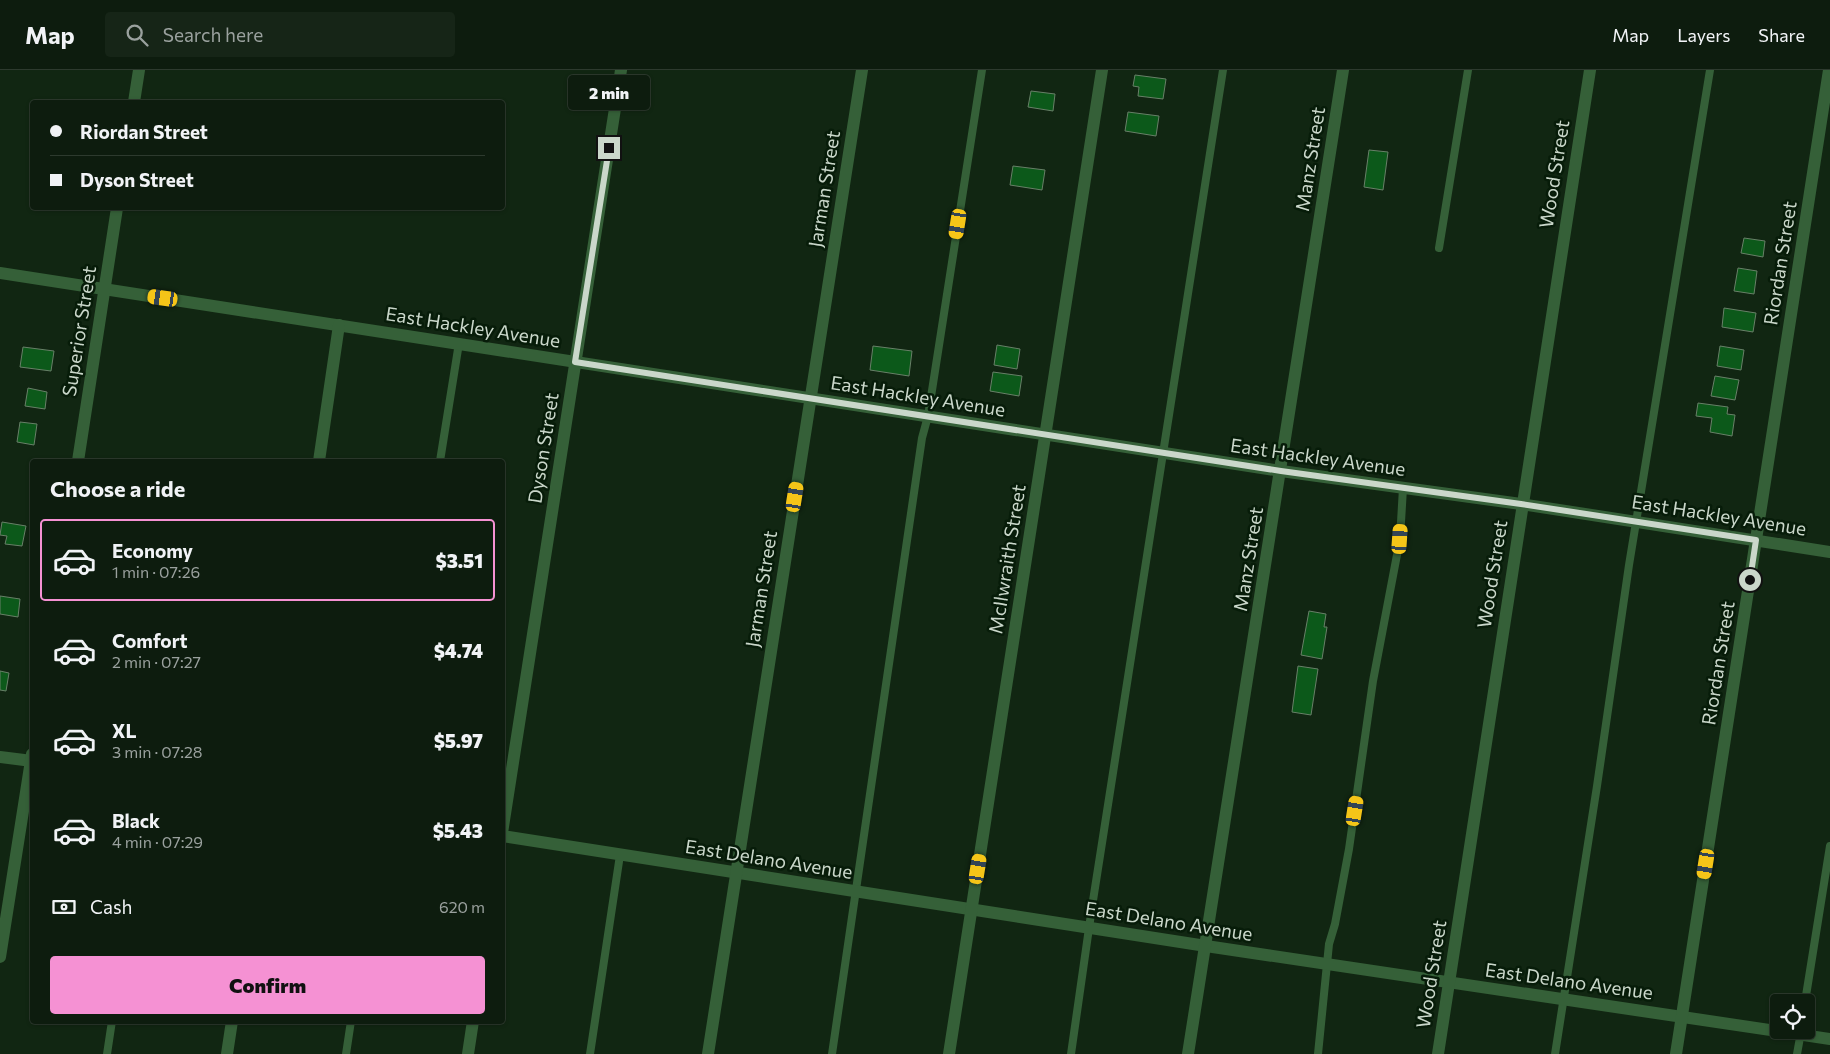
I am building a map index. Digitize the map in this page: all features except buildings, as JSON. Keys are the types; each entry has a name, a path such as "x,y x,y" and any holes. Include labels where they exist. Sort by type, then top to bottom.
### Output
{"street":[{"path":"134,100 139,70"},
{"name":"Dyson Street","path":"505,816 621,70"},
{"name":"Jarman Street","path":"708,1054 862,70"},
{"name":"McIlwraith Street","path":"949,1054 1102,70"},
{"name":"Manz Street","path":"1188,1054 1343,70"},
{"name":"Wood Street","path":"1438,1054 1521,504 1590,70"},
{"name":"Riordan Street","path":"1676,1054 1829,70"},
{"name":"Superior Street","path":"78,459 117,210"},
{"name":"East Hackley Avenue","path":"0,273 340,324 1281,471 1637,521 1830,552"},
{"path":"319,459 340,324"},
{"path":"0,757 30,759"},
{"path":"0,957 30,771"},
{"name":"East Delano Avenue","path":"505,836 736,874 1206,946 1770,1028"},
{"path":"227,1054 232,1024"},
{"path":"468,1054 473,1024"},
{"name":"East Delano Avenue","path":"1815,1035 1830,1039"}],"lane":[{"path":"832,1054 922,438 928,416 982,70"},
{"path":"1072,1054 1089,928 1223,70"},
{"path":"1439,248 1468,70"},
{"path":"1555,1054 1637,521 1710,70"},
{"path":"440,459 459,344"},
{"path":"1318,1054 1326,964 1349,849 1374,681 1400,539 1403,488"},
{"path":"1806,994 1830,846"},
{"path":"590,1054 620,855"},
{"path":"107,1054 112,1024"},
{"path":"346,1054 351,1024"},
{"path":"1797,1054 1800,1039"}],"route":[{"path":"609,148 575,362 1281,471 1521,504 1756,540 1750,580"}]}
